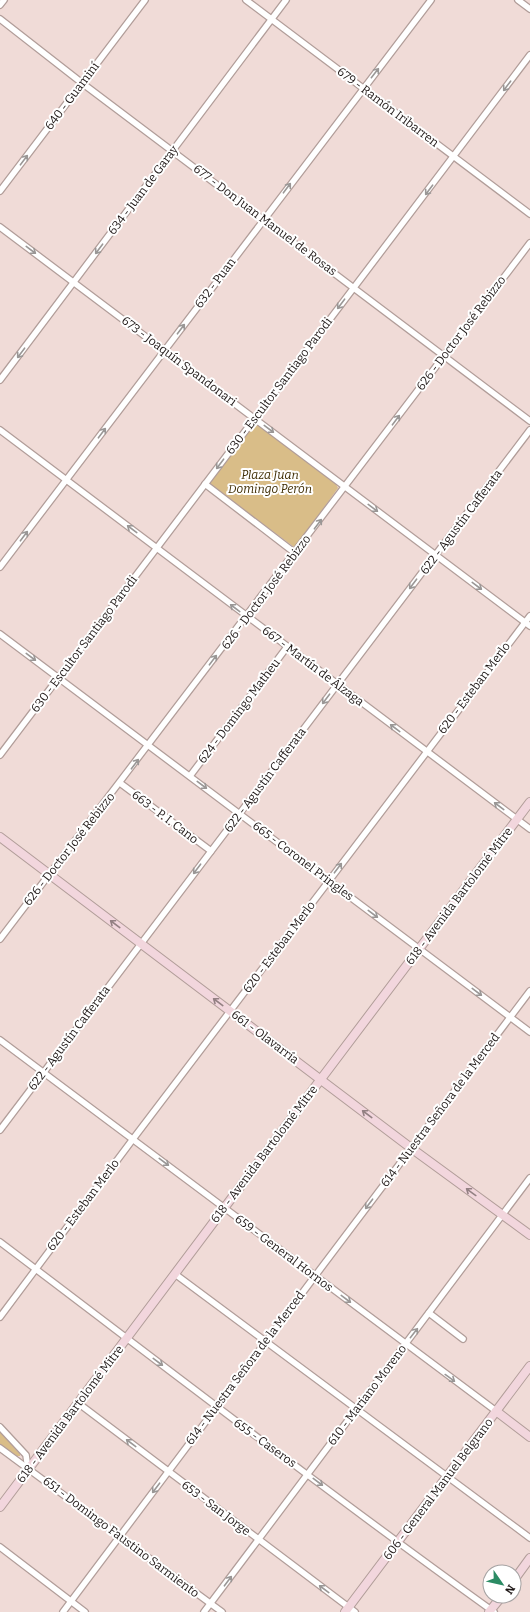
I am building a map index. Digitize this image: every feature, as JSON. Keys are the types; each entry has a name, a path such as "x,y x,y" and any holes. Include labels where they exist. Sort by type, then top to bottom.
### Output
{"street":[{"path":"0,5 4,0"},
{"name":"640 - Guaminí","path":"0,191 145,0"},
{"name":"679 - Ramón Iribarren","path":"246,0 530,214"},
{"name":"634 - Juan de Garay","path":"0,380 286,0"},
{"name":"632 - Puan","path":"0,567 431,0"},
{"path":"518,0 530,9"},
{"name":"677 - Don Juan Manuel de Rosas","path":"0,19 82,83 530,421"},
{"name":"630 - Escultor Santiago Parodi","path":"0,755 530,55"},
{"name":"673 - Joaquín Spandonari","path":"0,227 528,624"},
{"name":"626 - Doctor José Rebizzo","path":"0,939 530,243"},
{"name":"667 - Martín de Álzaga","path":"0,430 530,829"},
{"name":"622 - Agustín Cafferata","path":"0,1130 530,430"},
{"path":"205,484 295,553"},
{"name":"620 - Esteban Merlo","path":"0,1317 426,752 528,624 530,616"},
{"name":"665 - Coronel Pringles","path":"0,634 530,1032"},
{"name":"624 - Domingo Matheu","path":"190,776 287,647"},
{"name":"663 - P. I. Cano","path":"120,783 211,851"},
{"name":"618 - Avenida Bartolomé Mitre","path":"0,1508 320,1079 530,802"},
{"name":"661 - Olavarría","path":"0,837 411,1148 530,1235"},
{"name":"614 - Nuestra Señora de la Merced","path":"63,1612 530,991"},
{"name":"659 - General Hornos","path":"0,1040 530,1437"},
{"name":"610 - Mariano Moreno","path":"204,1612 530,1178"},
{"name":"655 - Caseros","path":"0,1242 216,1407 492,1611"},
{"path":"175,1274 530,1538"},
{"path":"428,1313 463,1339"},
{"name":"606 - General Manuel Belgrano","path":"350,1610 398,1542 530,1366"},
{"name":"653 - San Jorge","path":"78,1403 259,1539 350,1610"},
{"path":"0,1427 26,1455 28,1469"},
{"name":"651 - Domingo Faustino Sarmiento","path":"0,1448 222,1612"},
{"path":"0,1547 85,1612"},
{"path":"522,1569 530,1558"}],"green space":[{"name":"Plaza Juan Domingo Perón","path":"259,425 336,484 338,488 298,544 294,547 209,484 253,426"},
{"path":"0,1432 20,1454 20,1456 17,1456 0,1444"}]}
